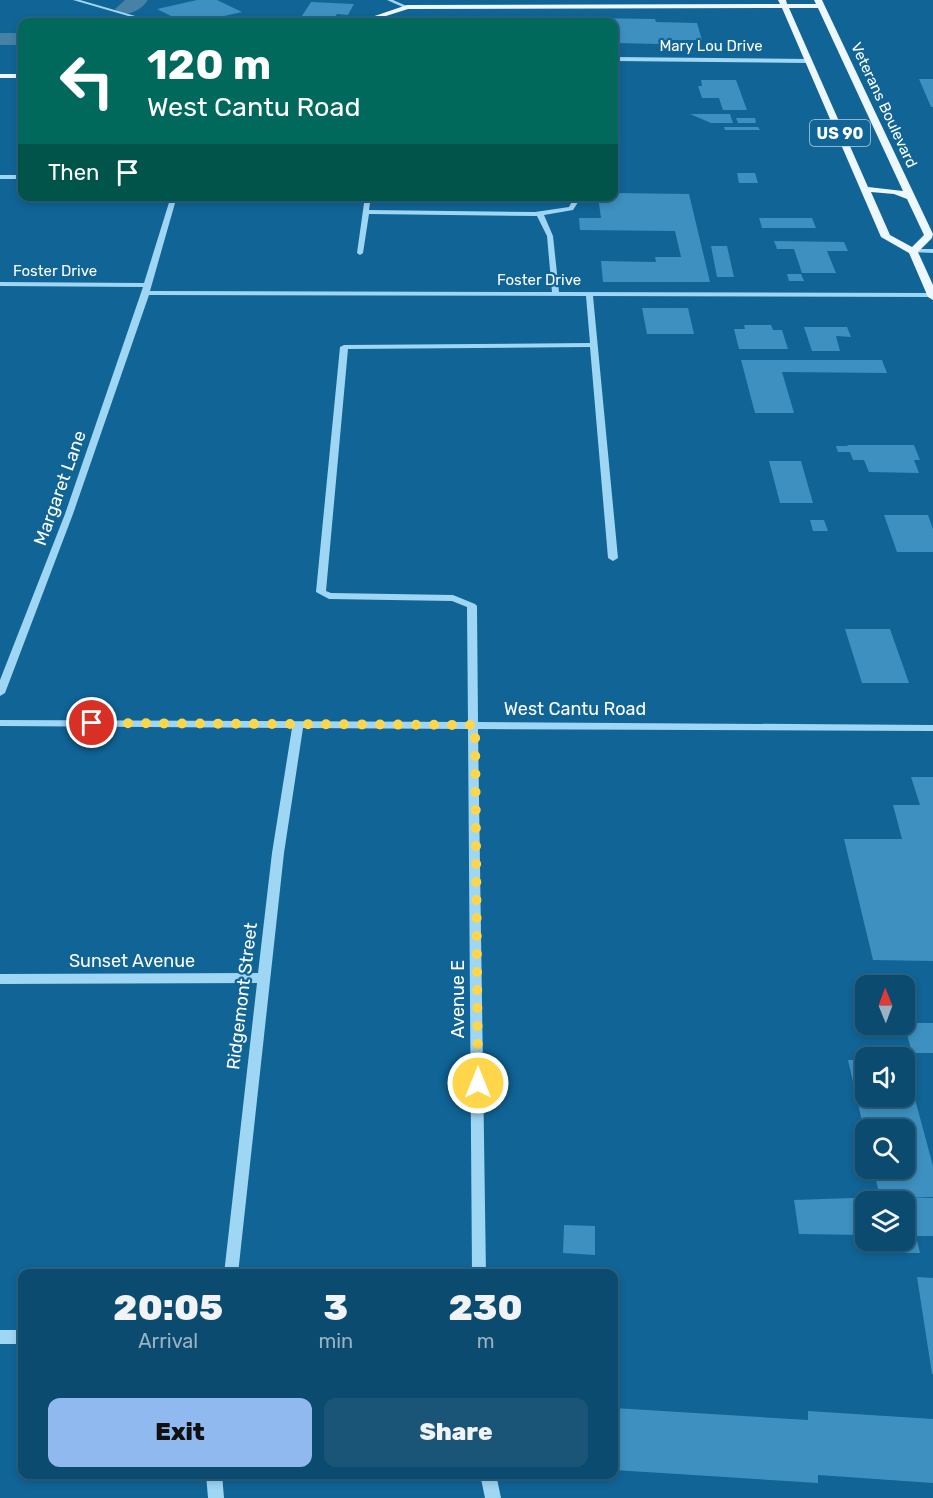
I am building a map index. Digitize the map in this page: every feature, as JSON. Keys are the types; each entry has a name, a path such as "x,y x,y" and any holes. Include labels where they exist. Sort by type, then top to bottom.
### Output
{"main road":[{"name":"US 90","path":"783,3 886,237 914,251"},
{"path":"372,18 407,6 819,3"},
{"name":"Veterans Boulevard","path":"819,3 929,236 914,251"},
{"path":"0,76 18,76"},
{"path":"865,189 895,191 910,197"},
{"path":"914,251 933,296"}],"street":[{"path":"75,0 139,18"},
{"path":"389,0 407,6"},
{"name":"Mary Lou Drive","path":"618,59 808,61"},
{"path":"0,177 18,177"},
{"name":"Margaret Lane","path":"0,693 69,514 147,289 173,201"},
{"path":"360,253 367,201"},
{"path":"366,212 540,214 571,209 576,201"},
{"path":"540,214 550,236 556,294"},
{"path":"914,251 933,251"},
{"name":"Foster Drive","path":"0,284 390,295 933,296"},
{"path":"589,294 613,558"},
{"name":"Avenue E","path":"479,1269 472,606 453,598 329,596 321,592 344,348 594,345"},
{"name":"West Cantu Road","path":"0,723 933,728"},
{"name":"Ridgemont Street","path":"232,1269 278,853 298,724"},
{"name":"Sunset Avenue","path":"0,979 264,978"},
{"path":"0,1337 18,1337"},
{"path":"214,1479 216,1498"},
{"path":"489,1479 493,1498"}],"building":[{"path":"197,0 217,0 242,12 215,18 175,18 157,9"},
{"path":"311,2 354,4 348,15 337,14 335,18 301,18"},
{"path":"618,18 697,23 702,40 658,40 659,44 618,43"},
{"path":"919,79 933,79 933,107 931,107"},
{"path":"701,80 736,80 747,110 723,110 719,98 702,98 698,86 702,86"},
{"path":"690,114 730,114 733,123 711,123"},
{"path":"736,118 755,118 756,123 738,123"},
{"path":"724,127 758,127 760,130 725,130"},
{"path":"737,173 755,173 758,183 739,183"},
{"path":"618,193 689,194 710,282 603,282 601,261 656,262 655,257 681,257 675,231 580,230 579,218 601,218 599,201 618,201"},
{"path":"759,218 812,218 816,228 762,228"},
{"path":"774,241 844,242 848,251 827,251 836,273 802,273 794,249 777,249"},
{"path":"711,246 727,246 734,277 717,277"},
{"path":"787,274 801,274 804,281 789,281"},
{"path":"642,308 688,308 694,334 647,334"},
{"path":"744,325 771,325 773,330 782,330 788,349 739,349 734,329 745,329"},
{"path":"804,327 847,327 851,337 836,336 840,351 812,351"},
{"path":"741,360 882,360 887,373 782,372 794,413 755,413"},
{"path":"914,445 920,460 914,460 919,473 869,472 864,460 853,460 850,452 838,452 836,446"},
{"path":"769,461 801,461 813,503 780,503"},
{"path":"884,515 928,515 933,529 933,552 897,552"},
{"path":"810,520 824,520 828,531 813,531"},
{"path":"845,629 890,629 909,683 862,683"},
{"path":"911,777 933,777 933,961 873,960 844,839 902,839 893,805 920,805"},
{"path":"915,1023 933,1023 933,1053 915,1053 915,1047 910,1047 907,1035 915,1035"},
{"path":"848,1060 855,1060 855,1091"},
{"path":"915,1099 933,1166 933,1197 915,1197 915,1191 879,1191 876,1179 915,1179 915,1119 861,1119 859,1107 915,1107"},
{"path":"915,1197 933,1198 933,1236 916,1236 920,1253 902,1253 902,1251 915,1251"},
{"path":"855,1198 855,1235 799,1234 794,1200"},
{"path":"564,1225 595,1226 595,1255 563,1253"},
{"path":"917,1277 933,1278 933,1374 932,1374"},
{"path":"618,1408 808,1420 808,1411 933,1419 933,1483 818,1475 818,1483 618,1470"}],"waterway":[{"path":"125,9 138,0"},
{"path":"0,39 18,39"}],"route":[{"path":"92,723 475,725 478,1083"}]}
